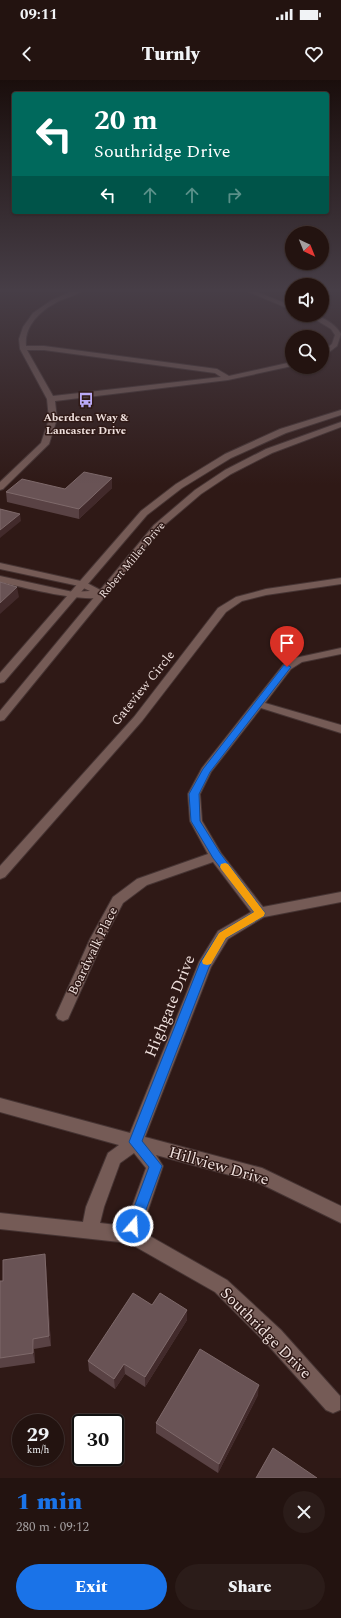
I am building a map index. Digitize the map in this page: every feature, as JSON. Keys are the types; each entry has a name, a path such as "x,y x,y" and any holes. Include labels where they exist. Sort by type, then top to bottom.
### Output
{"street":[{"path":"0,487 45,444 53,419 51,399 27,355"},
{"path":"98,355 217,371 228,378"},
{"path":"51,399 228,378 285,366"},
{"name":"Robert Miller Drive","path":"0,680 144,513 179,486 208,467 283,431 341,412"},
{"name":"Robert Miller Drive","path":"0,718 157,527 198,492 228,472 269,451 341,424"},
{"path":"0,472 13,474"},
{"path":"0,566 82,584 103,594"},
{"path":"0,579 73,595 103,594"},
{"name":"Gateview Circle","path":"0,874 138,719 222,610 239,599 266,592 341,581"},
{"path":"260,913 216,856 196,821 194,794 206,771 287,667 299,660 341,651"},
{"path":"258,704 341,729"},
{"name":"Boardwalk Place","path":"63,1015 97,939 118,900 142,882 216,856"},
{"name":"Highgate Drive","path":"135,1142 204,966 222,935 260,913 341,897"},
{"name":"Hillview Drive","path":"0,1105 262,1176 341,1215"},
{"path":"90,1230 94,1207 114,1158 135,1142 155,1166 131,1235"},
{"name":"Southridge Drive","path":"0,1221 131,1235 221,1286 274,1336 333,1403"}],"building":[{"path":"84,472 112,478 79,509 6,492 22,479 65,489"},
{"path":"0,509 20,514 0,530"},
{"path":"0,582 17,587 0,603"},
{"path":"45,1254 49,1336 33,1339 33,1353 0,1358 0,1281 3,1281 3,1260"},
{"path":"133,1293 152,1305 160,1293 187,1310 145,1377 124,1364 114,1379 88,1361"},
{"path":"200,1349 259,1385 219,1464 156,1423"},
{"path":"273,1448 317,1478 256,1478"}],"slow traffic":[{"path":"207,961 222,935 260,913 225,867"}],"place":[{"name":"Aberdeen Way & Lancaster Drive","path":"86,400"}],"route":[{"path":"133,1226 155,1166 135,1142 204,966 222,935 260,913 216,856 196,821 194,794 206,771 287,667"}]}
